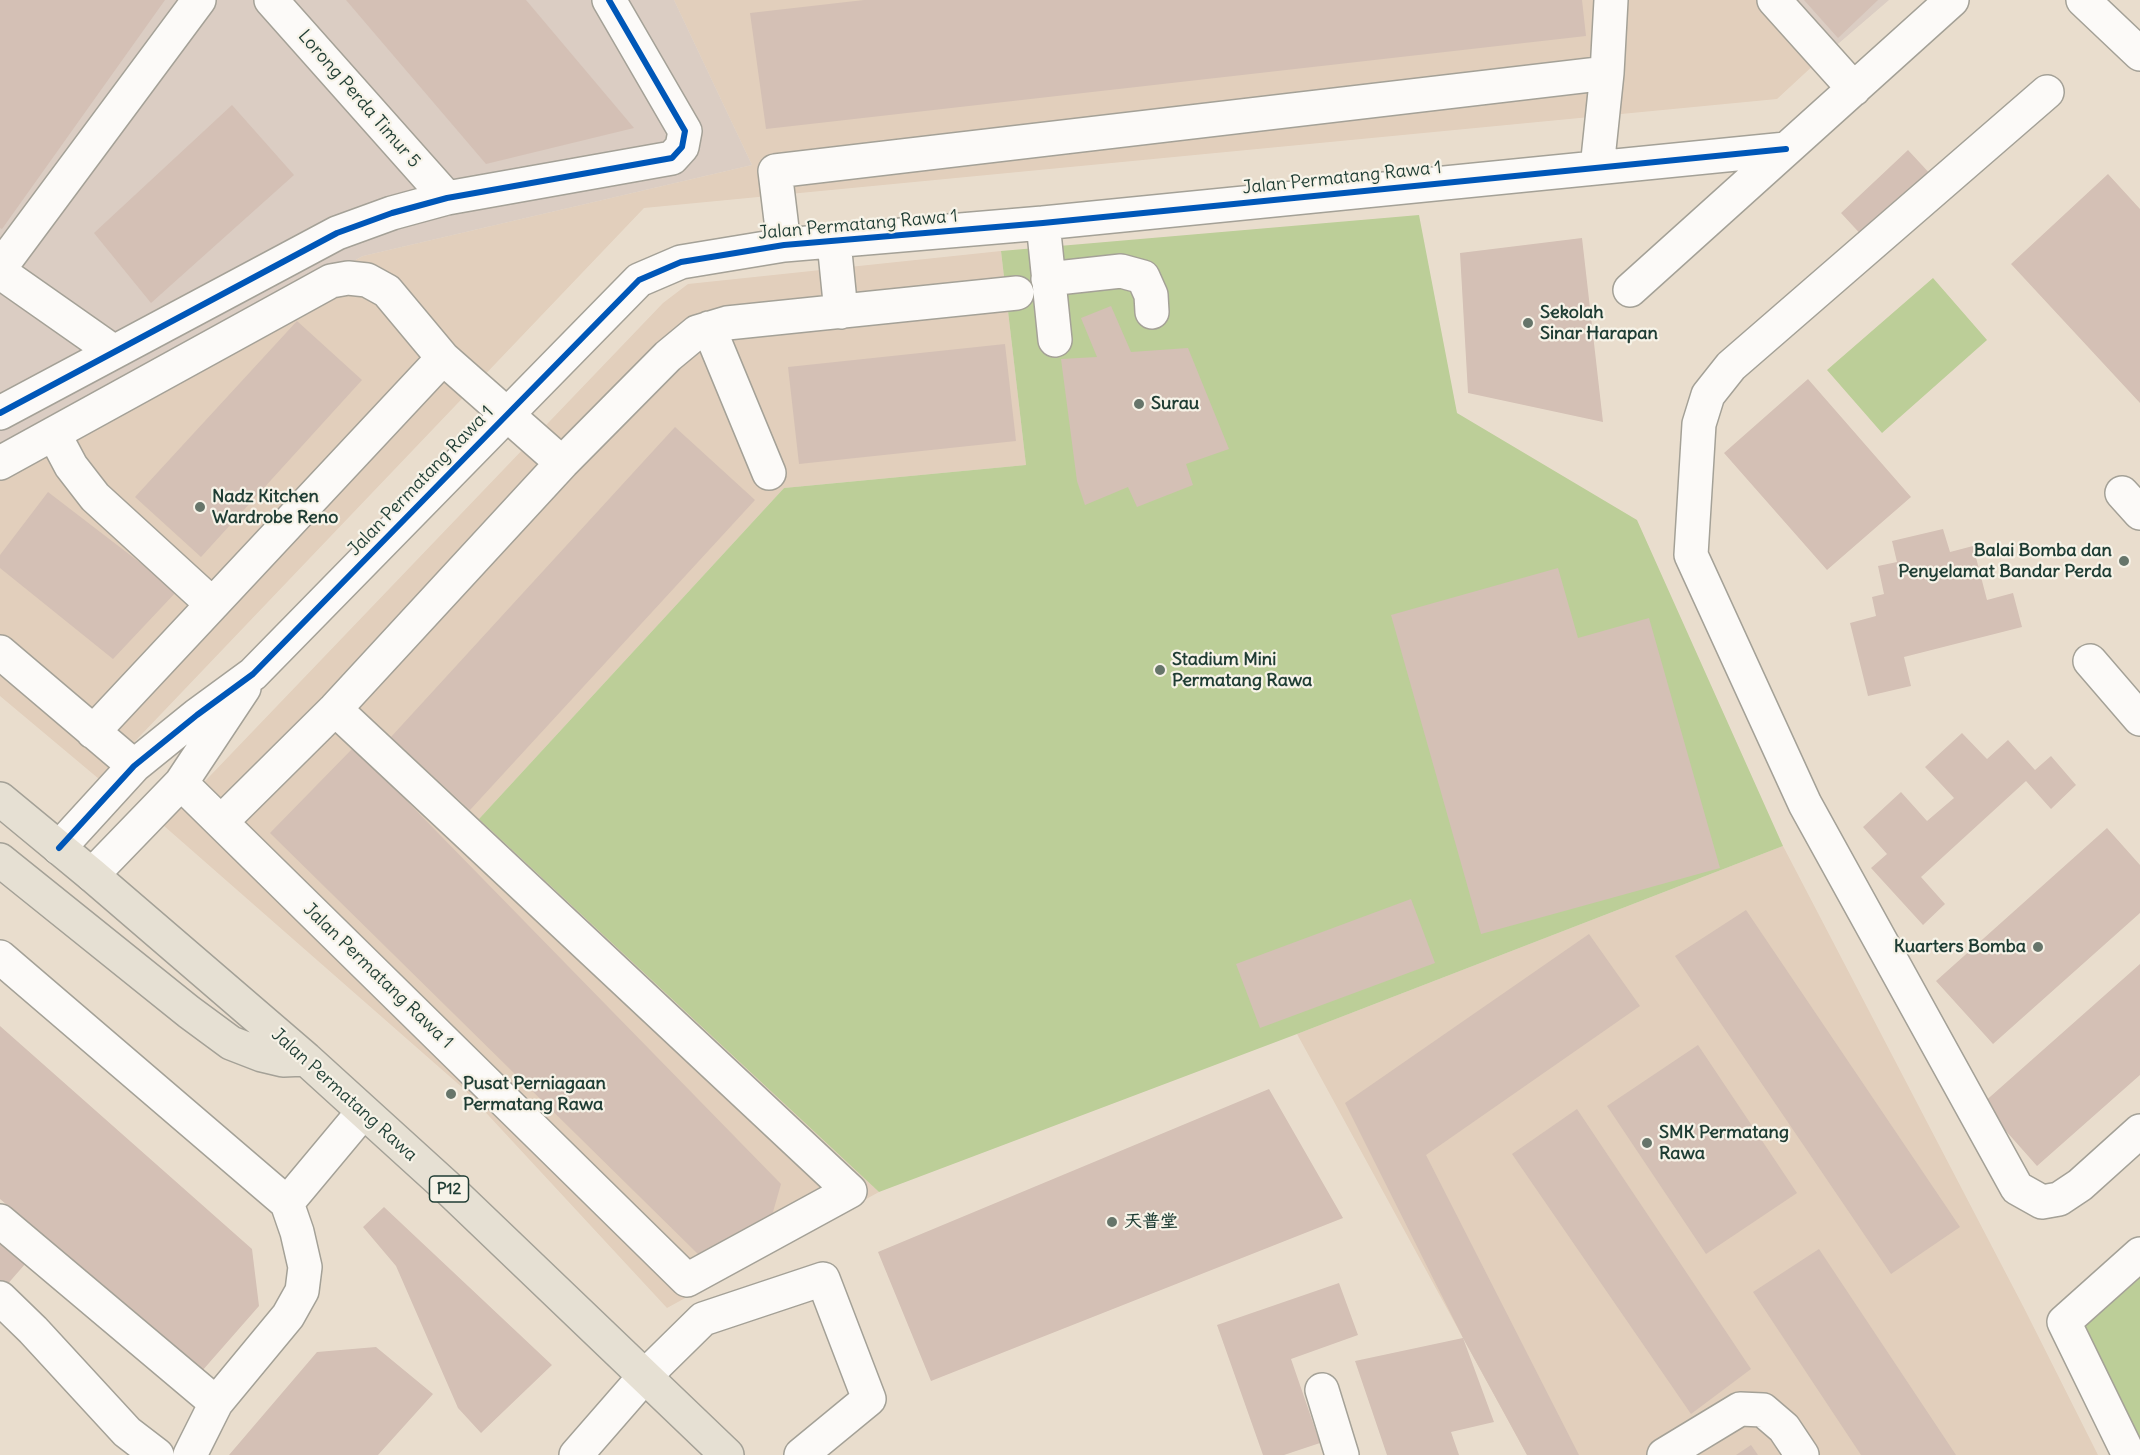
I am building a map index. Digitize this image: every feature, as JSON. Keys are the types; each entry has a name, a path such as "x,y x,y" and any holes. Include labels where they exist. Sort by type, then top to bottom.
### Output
{"main road":[{"name":"Jalan Permatang Rawa","path":"0,799 306,1059 448,1188 727,1455"},
{"path":"0,860 231,1043 261,1055 283,1059 306,1059"}],"street":[{"path":"114,352 0,270 199,0"},
{"name":"Lorong Perda Timur 5","path":"271,0 447,198"},
{"path":"0,414 337,233 392,213 447,198 672,158 682,147 685,130 609,0"},
{"path":"1597,168 1607,73 1611,0"},
{"path":"1774,0 1854,89"},
{"path":"1630,290 1952,0"},
{"path":"2083,0 2140,54"},
{"path":"784,245 775,171 1607,73"},
{"path":"2047,92 1731,366 1708,395 1699,424 1692,555 1805,804 2017,1188 2042,1202 2059,1199 2080,1185 2140,1131"},
{"name":"Jalan Permatang Rawa 1","path":"59,848 134,766 196,715 253,674 639,280 681,262 784,245 1042,224 1786,149"},
{"path":"1042,224 1055,340"},
{"path":"834,242 841,312"},
{"path":"1048,279 1121,271 1143,277 1150,295 1152,312"},
{"path":"0,463 331,281 348,278 367,280 387,291 442,358 562,464"},
{"path":"221,822 335,709 562,464 668,356 697,332 727,322 1017,293"},
{"path":"709,328 769,473"},
{"path":"93,732 442,358"},
{"path":"54,434 71,466 96,497 212,604"},
{"path":"0,652 134,766"},
{"path":"2090,661 2140,718"},
{"name":"Jalan Permatang Rawa 1","path":"92,875 181,783 253,674"},
{"name":"Jalan Permatang Rawa 1","path":"181,783 687,1280 850,1191 335,709"},
{"path":"0,957 287,1203 305,1267 302,1291 288,1316 216,1403 190,1455"},
{"path":"287,1203 363,1112"},
{"path":"0,1221 216,1403"},
{"path":"2129,1455 2064,1322 2140,1254"},
{"path":"576,1455 644,1377 703,1319 823,1279 869,1399 801,1455"},
{"path":"0,1298 33,1330 127,1432 157,1455"},
{"path":"1322,1390 1342,1455"},
{"path":"1664,1455 1740,1409 1763,1410 1785,1428 1802,1455"}],"shaded area":[{"path":"0,0 674,0 752,165 363,256 0,447"},
{"path":"674,0 1761,0 1817,62 1777,99 644,208 99,779 0,696 0,447 363,256 752,165"},
{"path":"1761,0 1889,0 1817,62"},
{"path":"1001,251 1026,465 784,488 479,819 879,1192 667,1308 464,1089 163,825 663,303 688,284"},
{"name":"SMK Permatang Rawa","path":"1783,846 2024,1308 2098,1455 1527,1455 1297,1034"}],"green space":[{"name":"Stadium Mini Permatang Rawa","path":"1419,215 1457,413 1637,520 1783,846 1297,1034 879,1192 479,819 784,488 1026,465 1001,251"},
{"path":"1933,278 1987,340 1882,433 1827,370"},
{"path":"2140,1271 2140,1448 2081,1325"}],"building":[{"path":"0,0 165,0 2,229 0,228"},
{"path":"346,0 526,0 634,128 486,164"},
{"path":"864,0 1582,0 1586,36 766,129 750,13"},
{"path":"1804,0 1878,0 1838,38"},
{"path":"232,105 294,175 151,303 94,233"},
{"path":"1908,150 1933,177 1866,240 1841,213"},
{"path":"2108,174 2140,209 2140,403 2011,264"},
{"name":"Sekolah Sinar Harapan","path":"1582,238 1603,422 1468,393 1460,253"},
{"name":"Surau","path":"1111,306 1131,352 1188,348 1229,449 1186,464 1193,485 1137,507 1128,487 1085,505 1077,481 1061,359 1097,357 1081,318"},
{"path":"297,321 362,380 201,557 135,497"},
{"path":"1005,344 1016,441 799,464 788,367"},
{"path":"1808,379 1911,497 1827,570 1724,453"},
{"path":"675,427 755,500 470,810 391,737"},
{"path":"48,492 177,591 113,659 0,568 0,555"},
{"path":"1943,529 1950,552 1973,546 1987,600 2013,593 2022,627 1904,657 1911,686 1868,696 1850,623 1876,616 1872,597 1884,594 1878,566 1897,562 1892,541"},
{"path":"1558,568 1578,638 1649,618 1720,868 1481,934 1391,615"},
{"name":"Kuarters Bomba","path":"1962,733 1987,759 2008,740 2035,770 2051,756 2076,785 2051,809 2026,781 1921,877 1945,904 1923,925 1871,868 1887,854 1863,827 1901,792 1927,821 1954,798 1925,767"},
{"path":"354,747 781,1184 771,1219 700,1256 270,833"},
{"name":"Kuarters Bomba","path":"2107,828 2140,865 2140,913 1993,1044 1936,981"},
{"path":"1411,899 1435,963 1260,1028 1236,964"},
{"path":"1746,910 1960,1227 1891,1274 1675,956"},
{"path":"1589,934 1640,1006 1426,1155 1579,1455 1527,1455 1463,1338 1345,1103"},
{"path":"2140,964 2140,1075 2037,1166 1982,1104"},
{"path":"0,1026 252,1249 259,1306 202,1371 0,1199"},
{"path":"1698,1045 1797,1193 1706,1254 1607,1106"},
{"path":"1269,1089 1343,1218 931,1381 878,1252"},
{"path":"1577,1109 1751,1369 1691,1414 1512,1154"},
{"path":"384,1207 552,1365 481,1433 458,1408 396,1266 363,1227"},
{"path":"0,1225 33,1255 5,1287 0,1283"},
{"path":"1819,1249 1956,1455 1861,1455 1753,1292"},
{"path":"1339,1283 1358,1335 1291,1359 1320,1443 1284,1455 1263,1455 1217,1325"},
{"path":"1463,1338 1494,1422 1451,1432 1459,1455 1387,1455 1355,1361"},
{"path":"376,1347 433,1394 378,1455 229,1455 317,1352"},
{"path":"1751,1445 1758,1455 1736,1455"}],"cycle path":[{"path":"0,413 337,233 392,213 447,198 672,158 682,147 685,131 609,0"},
{"path":"59,848 134,766 197,715 253,674 639,280 681,262 784,245 1043,223 1786,149"}],"place":[{"name":"Sekolah Sinar Harapan","path":"1528,323"},
{"name":"Surau","path":"1139,404"},
{"name":"Nadz Kitchen Wardrobe Reno","path":"200,507"},
{"name":"Balai Bomba dan Penyelamat Bandar Perda","path":"2124,561"},
{"name":"Stadium Mini Permatang Rawa","path":"1160,670"},
{"name":"Kuarters Bomba","path":"2038,947"},
{"name":"Pusat Perniagaan Permatang Rawa","path":"451,1094"},
{"name":"SMK Permatang Rawa","path":"1647,1143"},
{"name":"天普堂","path":"1112,1222"}]}
